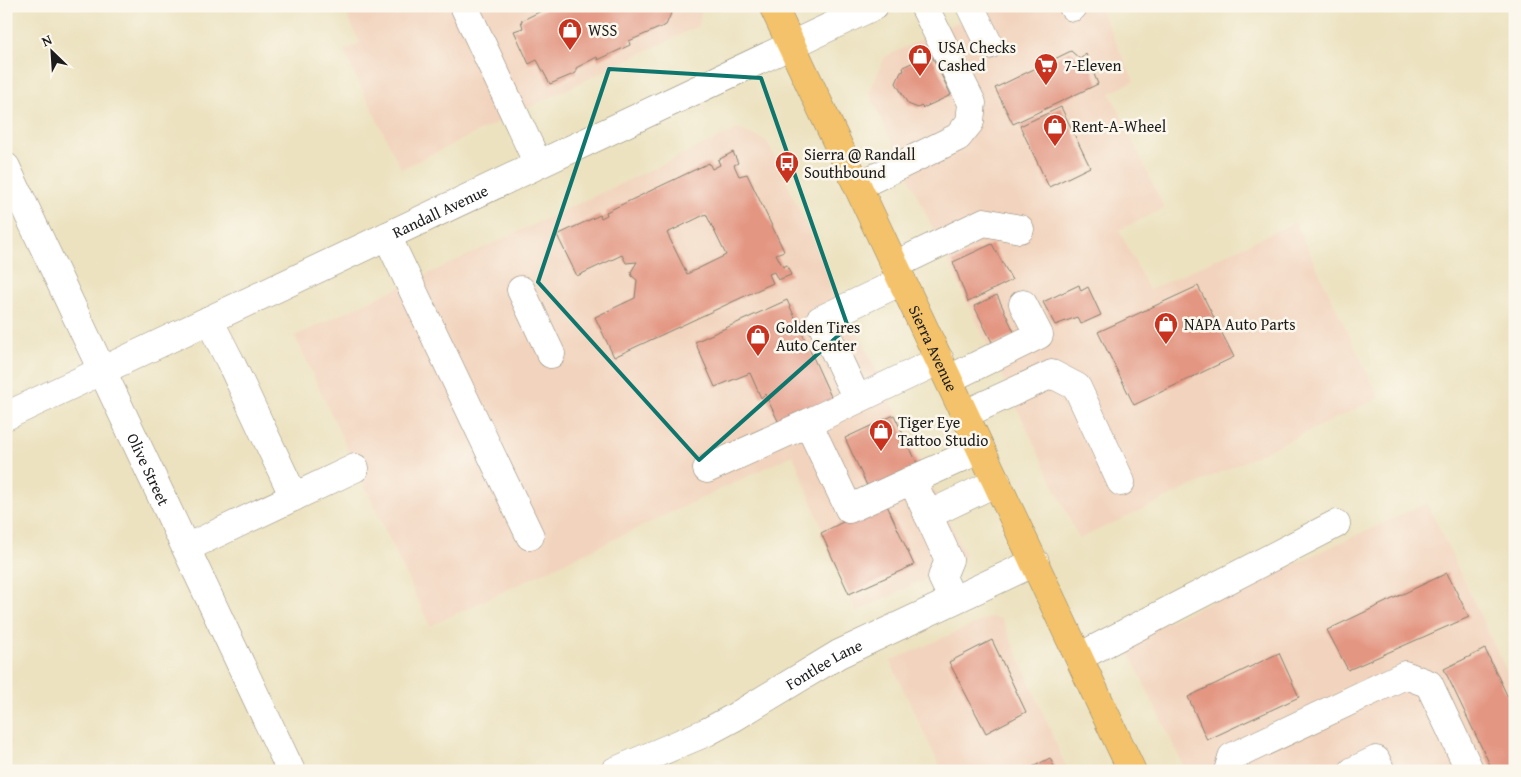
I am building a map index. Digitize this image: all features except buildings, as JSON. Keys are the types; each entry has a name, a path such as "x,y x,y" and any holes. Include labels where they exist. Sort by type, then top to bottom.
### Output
{"main road":[{"name":"Sierra Avenue","path":"773,6 1132,771"}],"street":[{"path":"464,6 538,164"},
{"name":"Randall Avenue","path":"6,416 874,6"},
{"path":"858,186 958,137 970,122 972,103 924,6"},
{"path":"970,6 989,45"},
{"name":"Olive Street","path":"6,167 12,195 102,371 291,771"},
{"path":"857,400 820,320 984,222 1020,229"},
{"path":"388,236 530,536"},
{"path":"521,290 551,354"},
{"path":"707,469 857,400 1039,335 1023,304"},
{"path":"209,320 294,497"},
{"path":"965,414 1052,374 1077,387 1121,482"},
{"path":"808,423 849,509 981,449"},
{"path":"186,548 355,468"},
{"path":"912,480 948,560 942,577 953,600"},
{"path":"928,514 996,482"},
{"path":"1079,657 1336,524"},
{"name":"Fontlee Lane","path":"615,771 682,743 733,718 839,654 1035,562"},
{"path":"1228,771 1232,757 1405,675 1429,684 1470,771"},
{"path":"1353,771 1376,760 1381,771"}],"highlighted area":[{"path":"609,69 761,78 848,327 699,460 538,282"}],"shaded area":[{"path":"343,6 701,6 702,10 698,26 401,169 344,51 360,43"},
{"path":"991,6 1099,6 1134,81 1110,93 1164,208 1119,230 1149,290 1295,222 1379,398 1079,539 869,93 885,57"},
{"path":"738,129 767,141 965,553 963,560 856,612 793,455 430,626 295,336"},
{"path":"1427,503 1515,689 1515,771 1186,771 1124,642"},
{"path":"991,617 1002,619 1068,771 942,771 890,661"}],"place":[{"name":"WSS","path":"570,51"},
{"name":"USA Checks Cashed","path":"920,77"},
{"name":"7-Eleven","path":"1046,86"},
{"name":"Rent-A-Wheel","path":"1055,147"},
{"name":"Sierra @ Randall Southbound","path":"787,184"},
{"name":"NAPA Auto Parts","path":"1166,345"},
{"name":"Golden Tires Auto Center","path":"758,357"},
{"name":"Tiger Eye Tattoo Studio","path":"881,452"}]}
